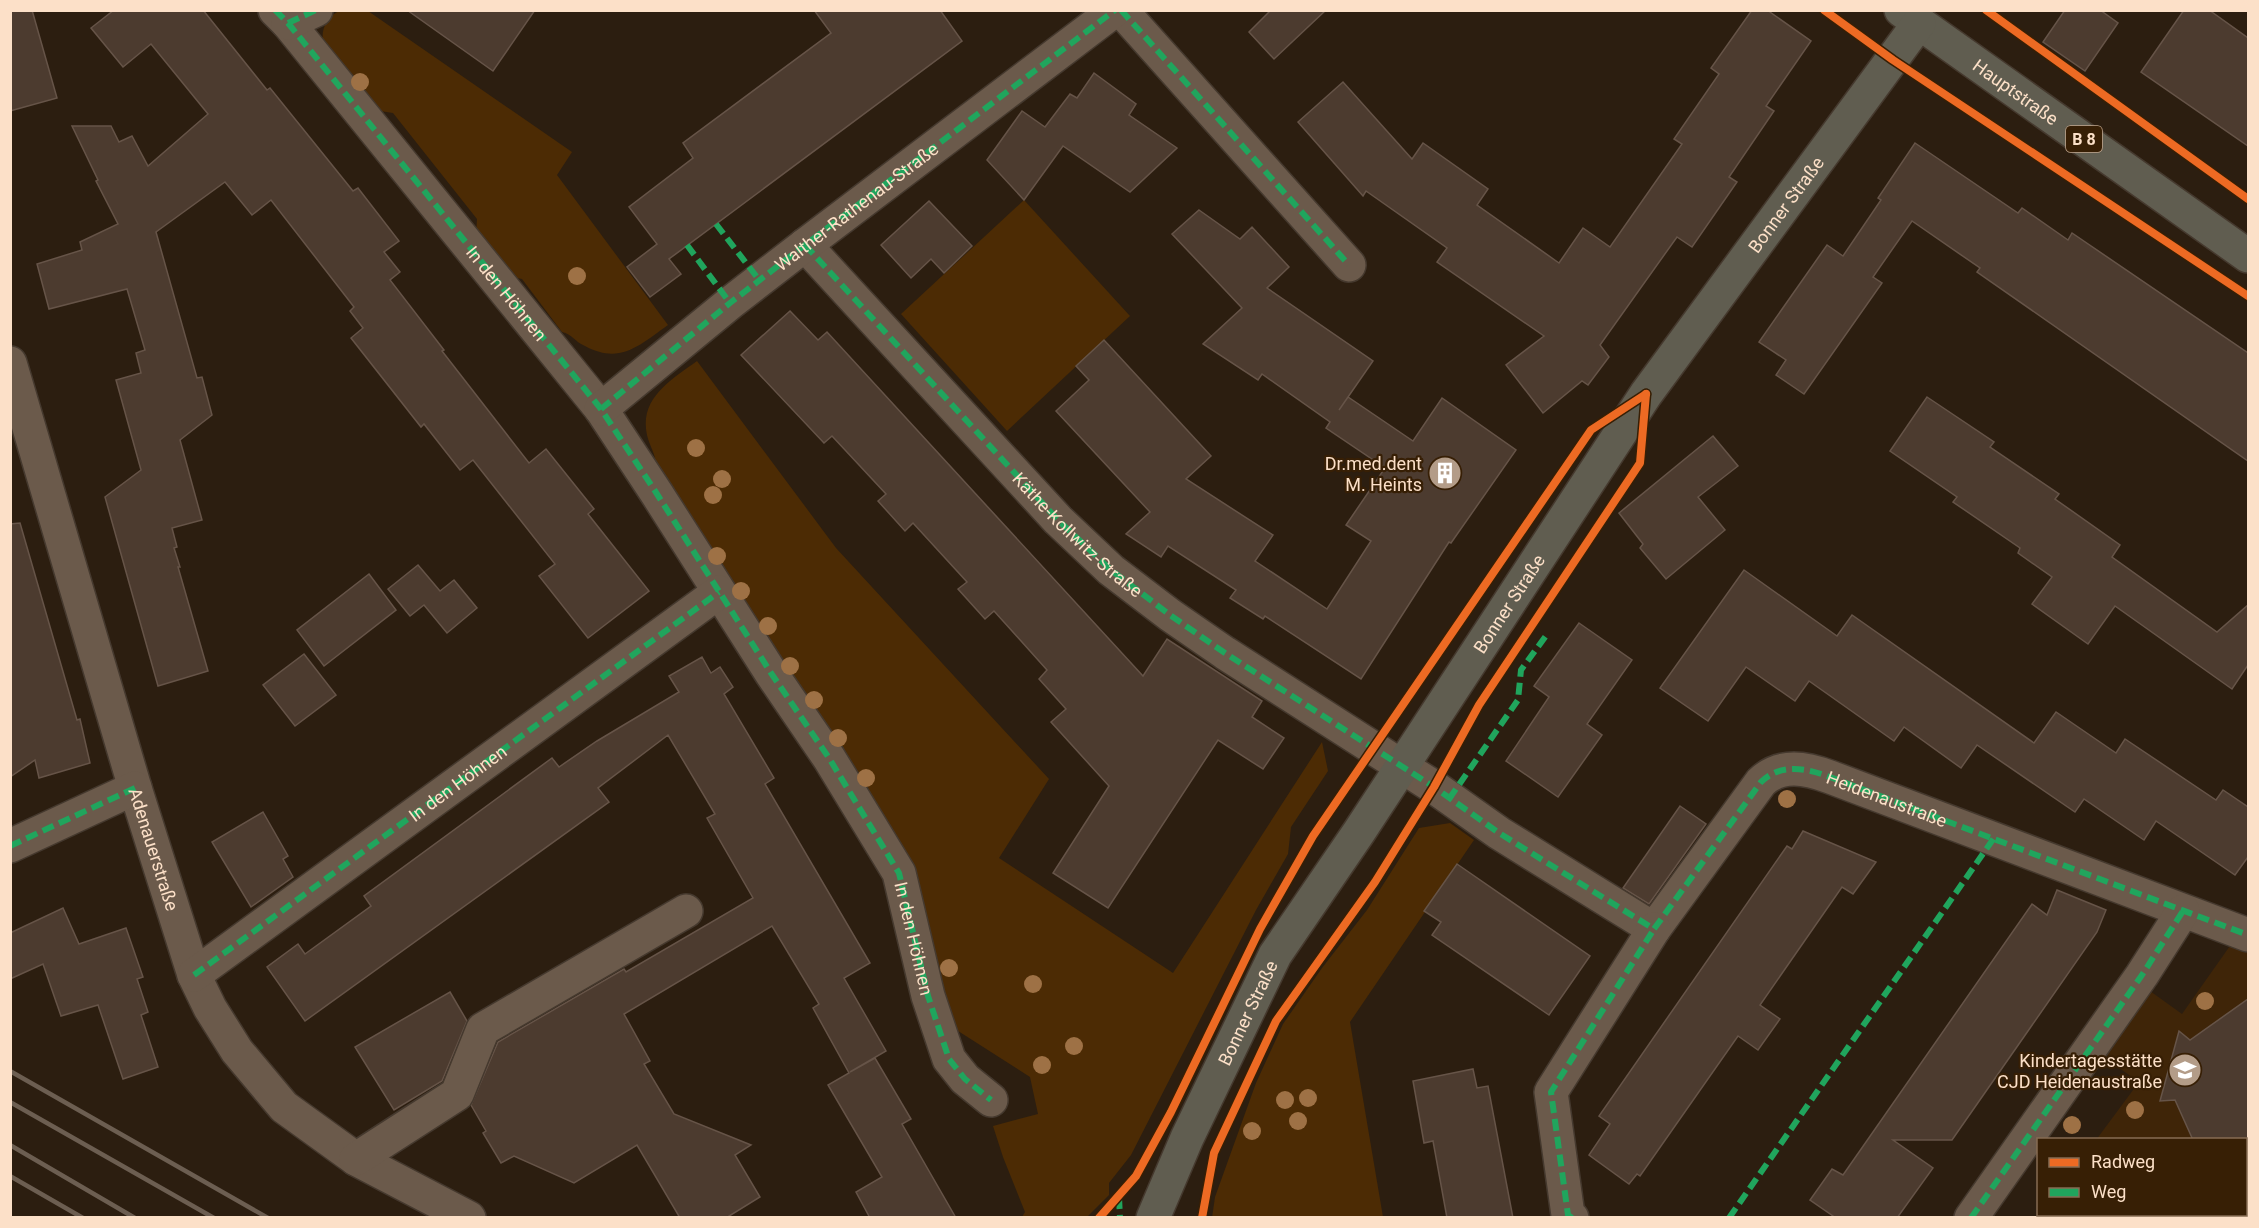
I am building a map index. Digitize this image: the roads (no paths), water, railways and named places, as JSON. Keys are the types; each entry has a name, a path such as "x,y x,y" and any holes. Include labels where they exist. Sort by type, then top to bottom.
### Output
{"main road":[{"name":"Hauptstraße","path":"1915,14 2248,256"},
{"name":"Bonner Straße","path":"1153,1218 1187,1138 1275,955 1359,832 1646,394 1915,14"}],"street":[{"name":"Walther-Rathenau-Straße","path":"601,409 730,303 1115,10"},
{"path":"1121,10 1349,265"},
{"name":"In den Höhnen","path":"293,15 601,409 829,758 898,873 928,996 949,1059 965,1079 991,1100"},
{"name":"Käthe-Kollwitz-Straße","path":"806,245 1058,520 1111,570 1170,615 1401,765"},
{"name":"Adenauerstraße","path":"10,363 135,788 194,975 210,1008 237,1051 284,1107 356,1160 469,1218"},
{"name":"In den Höhnen","path":"194,975 719,592"},
{"path":"1401,765 1499,832 1654,929"},
{"name":"Heidenaustraße","path":"1572,1218 1568,1215 1551,1092 1654,929 1768,775 1787,769 1815,771 2248,935"},
{"path":"10,846 135,788"},
{"path":"356,1160 457,1094 483,1029 686,910"},
{"path":"1971,1218 2142,975 2183,910"}],"railway":[{"path":"10,1071 268,1218"},
{"path":"10,1102 214,1218"},
{"path":"10,1145 135,1218"},
{"path":"10,1176 83,1218"}],"place":[{"name":"Dr.med.dent M. Heints","path":"1445,473"},
{"name":"Kindertagesstätte CJD Heidenaustraße","path":"2185,1070"}]}
